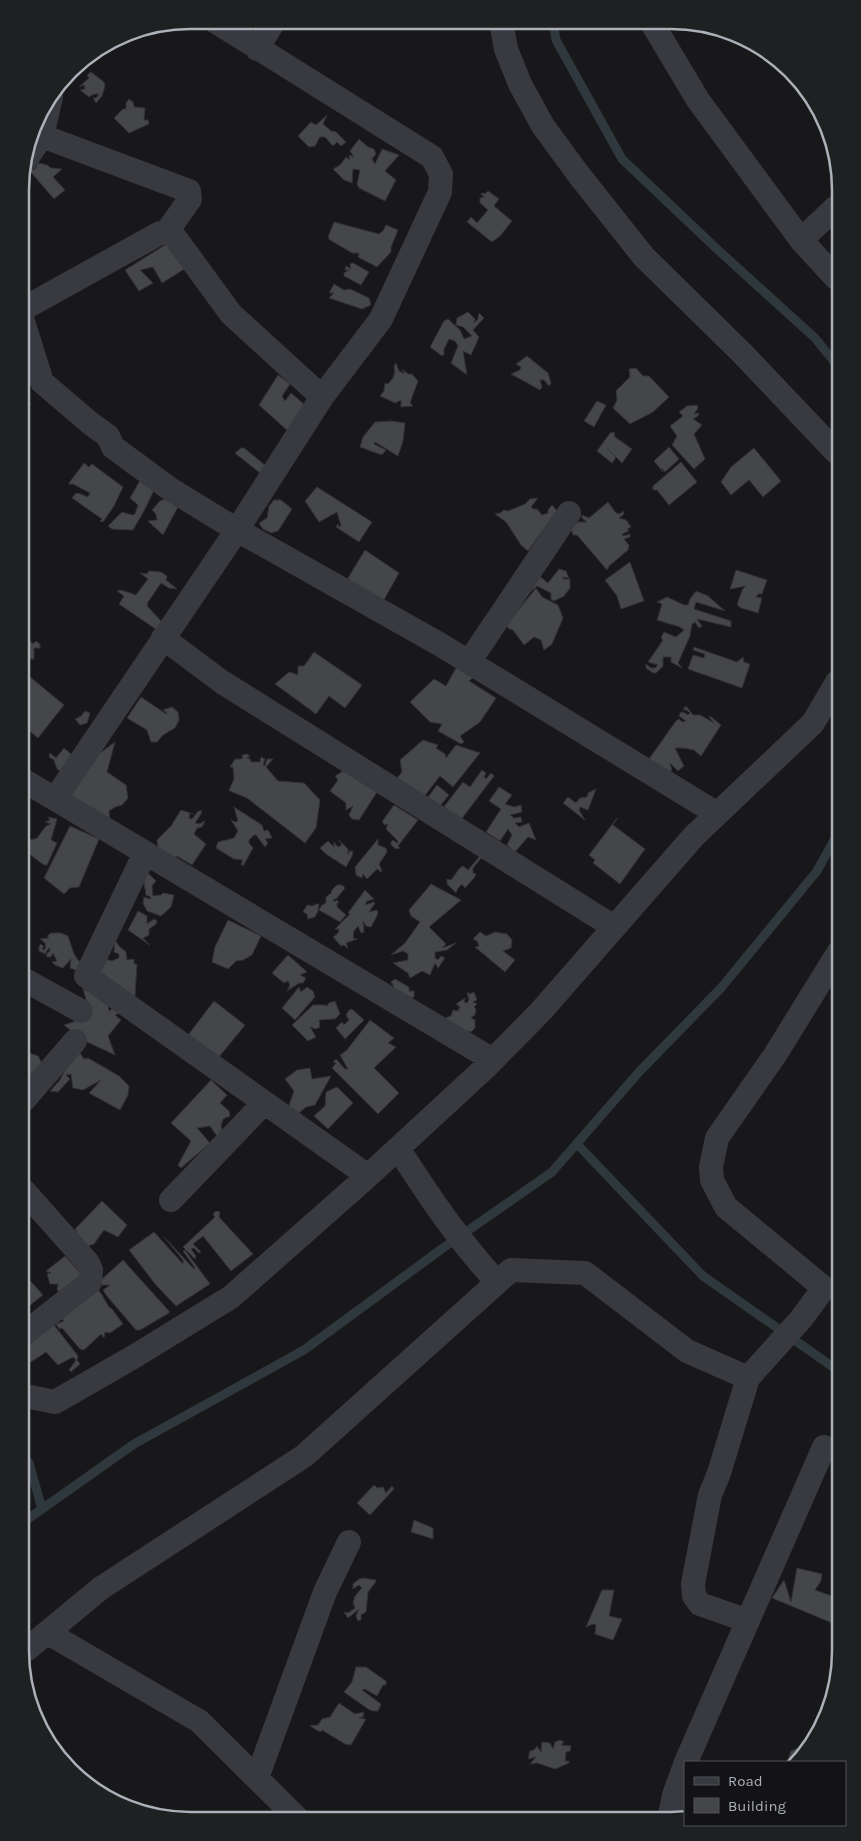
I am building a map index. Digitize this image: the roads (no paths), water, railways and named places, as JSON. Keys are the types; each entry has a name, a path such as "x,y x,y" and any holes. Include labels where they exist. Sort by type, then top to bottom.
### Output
{"street":[{"path":"55,799 236,530 322,397 381,319 440,192 441,174 432,157 228,29"},
{"path":"258,49 269,29"},
{"path":"502,29 506,49 520,84 543,126 579,175 644,257 742,353 832,448"},
{"path":"656,29 698,100 800,240 832,274"},
{"path":"34,148 42,136 47,114"},
{"path":"42,136 189,191 190,199 166,233"},
{"path":"800,240 832,211"},
{"path":"29,306 160,233 166,233 174,236 231,314 322,397"},
{"path":"29,341 42,382 108,436 112,447 170,489 236,530 469,662 716,813"},
{"path":"469,662 570,513"},
{"path":"163,638 222,682 614,927"},
{"path":"29,1397 56,1402 231,1297 368,1176 492,1060 542,1010 694,836 716,813 813,723 832,691"},
{"path":"29,784 492,1060"},
{"path":"145,853 86,976 368,1176"},
{"path":"748,1620 700,1604 694,1596 693,1584 710,1495 719,1473 748,1378 801,1319 832,1294 726,1207 712,1180 711,1167 716,1138 775,1055 832,963"},
{"path":"29,981 81,1011"},
{"path":"29,1094 75,1041"},
{"path":"170,1200 264,1102"},
{"path":"398,1148 428,1194 473,1256 497,1282"},
{"path":"29,1197 88,1263 91,1270 90,1282 29,1329"},
{"path":"29,1648 102,1588 304,1456 511,1270 584,1273 687,1351 748,1378"},
{"path":"686,1761 824,1447"},
{"path":"257,1778 325,1592 349,1542"},
{"path":"48,1633 200,1721 291,1812"},
{"path":"671,1812 684,1767"}],"waterway":[{"path":"554,29 556,40 622,159 815,338 832,359"},
{"path":"29,1518 134,1444 304,1350 443,1248 552,1172 639,1072 721,988 817,871 832,844"},
{"path":"577,1144 703,1276 832,1366"},
{"path":"29,1463 42,1509"}]}
